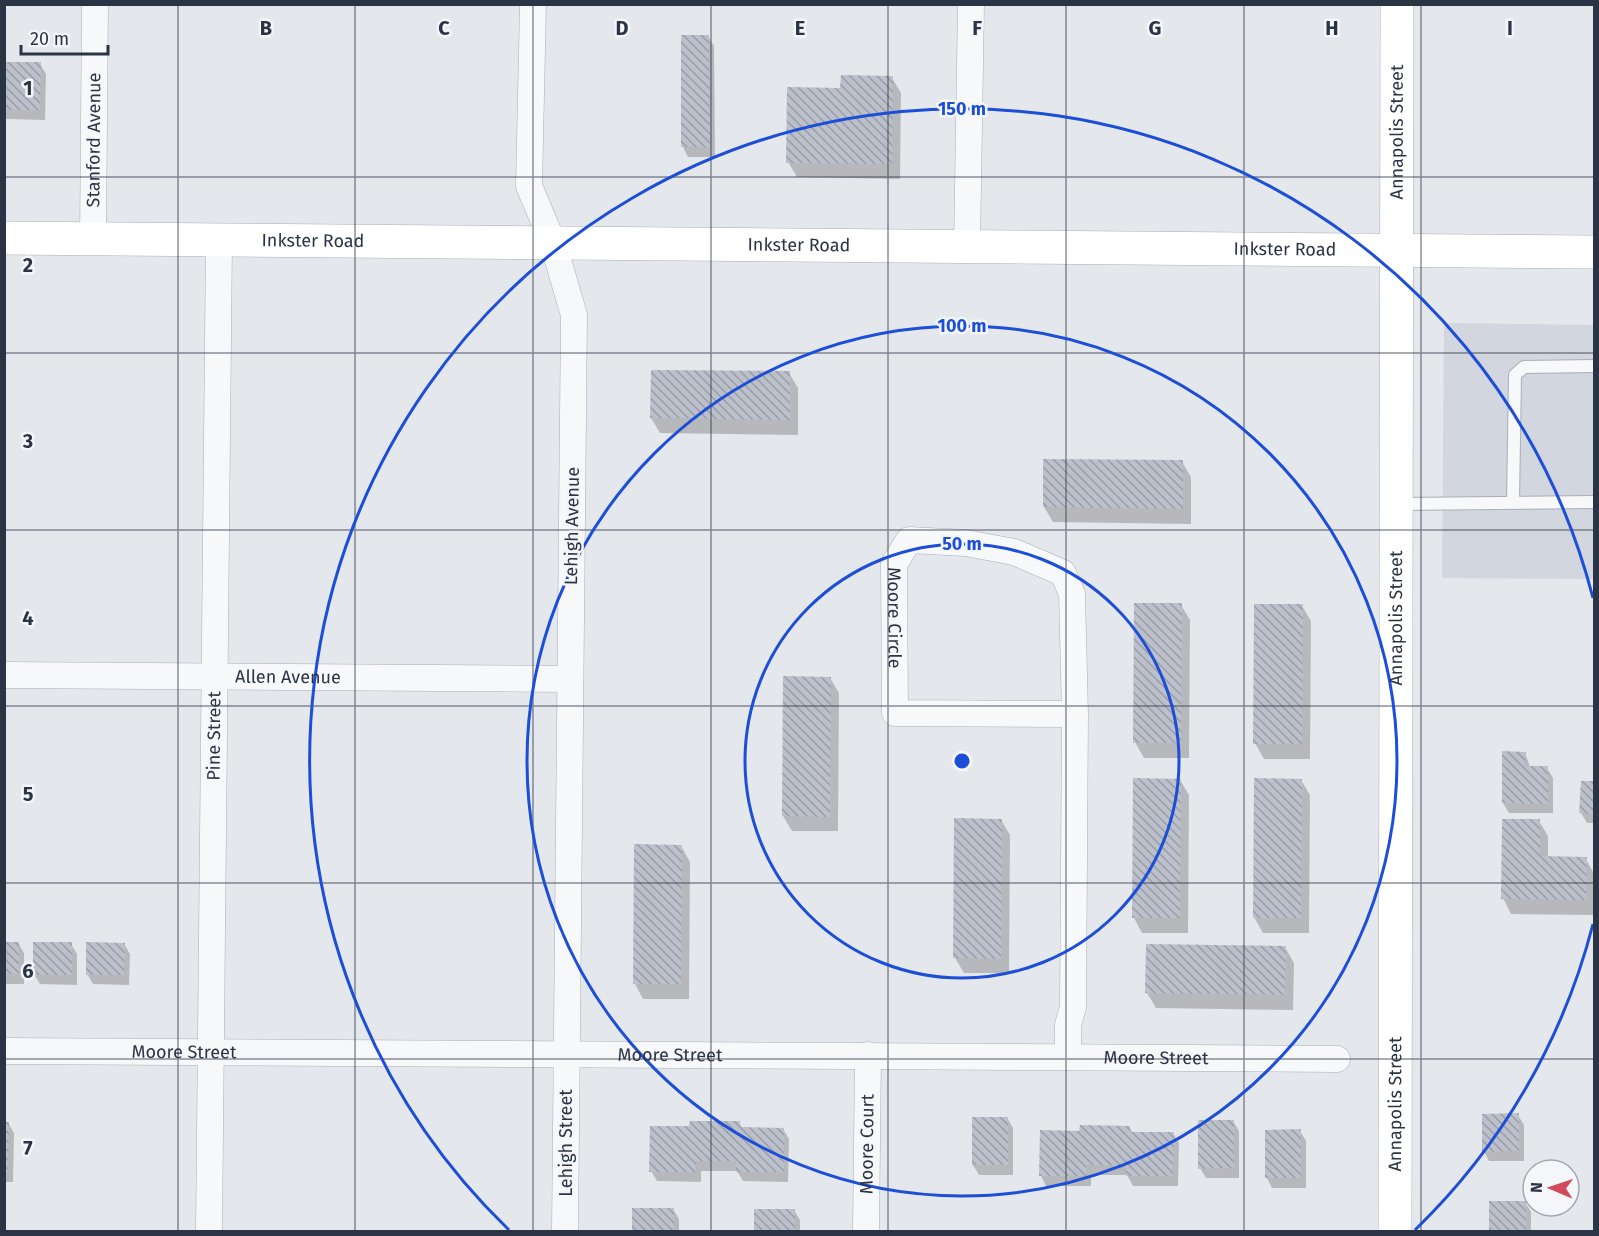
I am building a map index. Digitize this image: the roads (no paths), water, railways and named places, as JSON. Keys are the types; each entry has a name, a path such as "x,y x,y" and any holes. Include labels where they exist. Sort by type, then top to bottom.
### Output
{"main road":[{"name":"Annapolis Street","path":"1395,1232 1396,4"},
{"name":"Inkster Road","path":"4,238 1594,252"}],"street":[{"name":"Stanford Avenue","path":"93,239 94,4"},
{"name":"Lehigh Avenue","path":"533,4 529,186 553,243 574,315 566,1055"},
{"path":"967,247 971,4"},
{"name":"Pine Street","path":"209,1232 219,240"},
{"name":"Moore Circle","path":"1068,1058 1068,1025 1072,1007 1075,714 1072,594 1063,573 1014,552 966,543 909,540 894,564 895,713 1075,714"},
{"name":"Allen Avenue","path":"4,675 570,679"},
{"name":"Moore Street","path":"4,1051 1336,1059"},
{"name":"Lehigh Street","path":"565,1232 566,1055"},
{"name":"Moore Court","path":"866,1232 868,1055"}],"lane":[{"path":"1513,503 1515,375 1524,367 1594,366"},
{"path":"1396,504 1594,502"}]}
